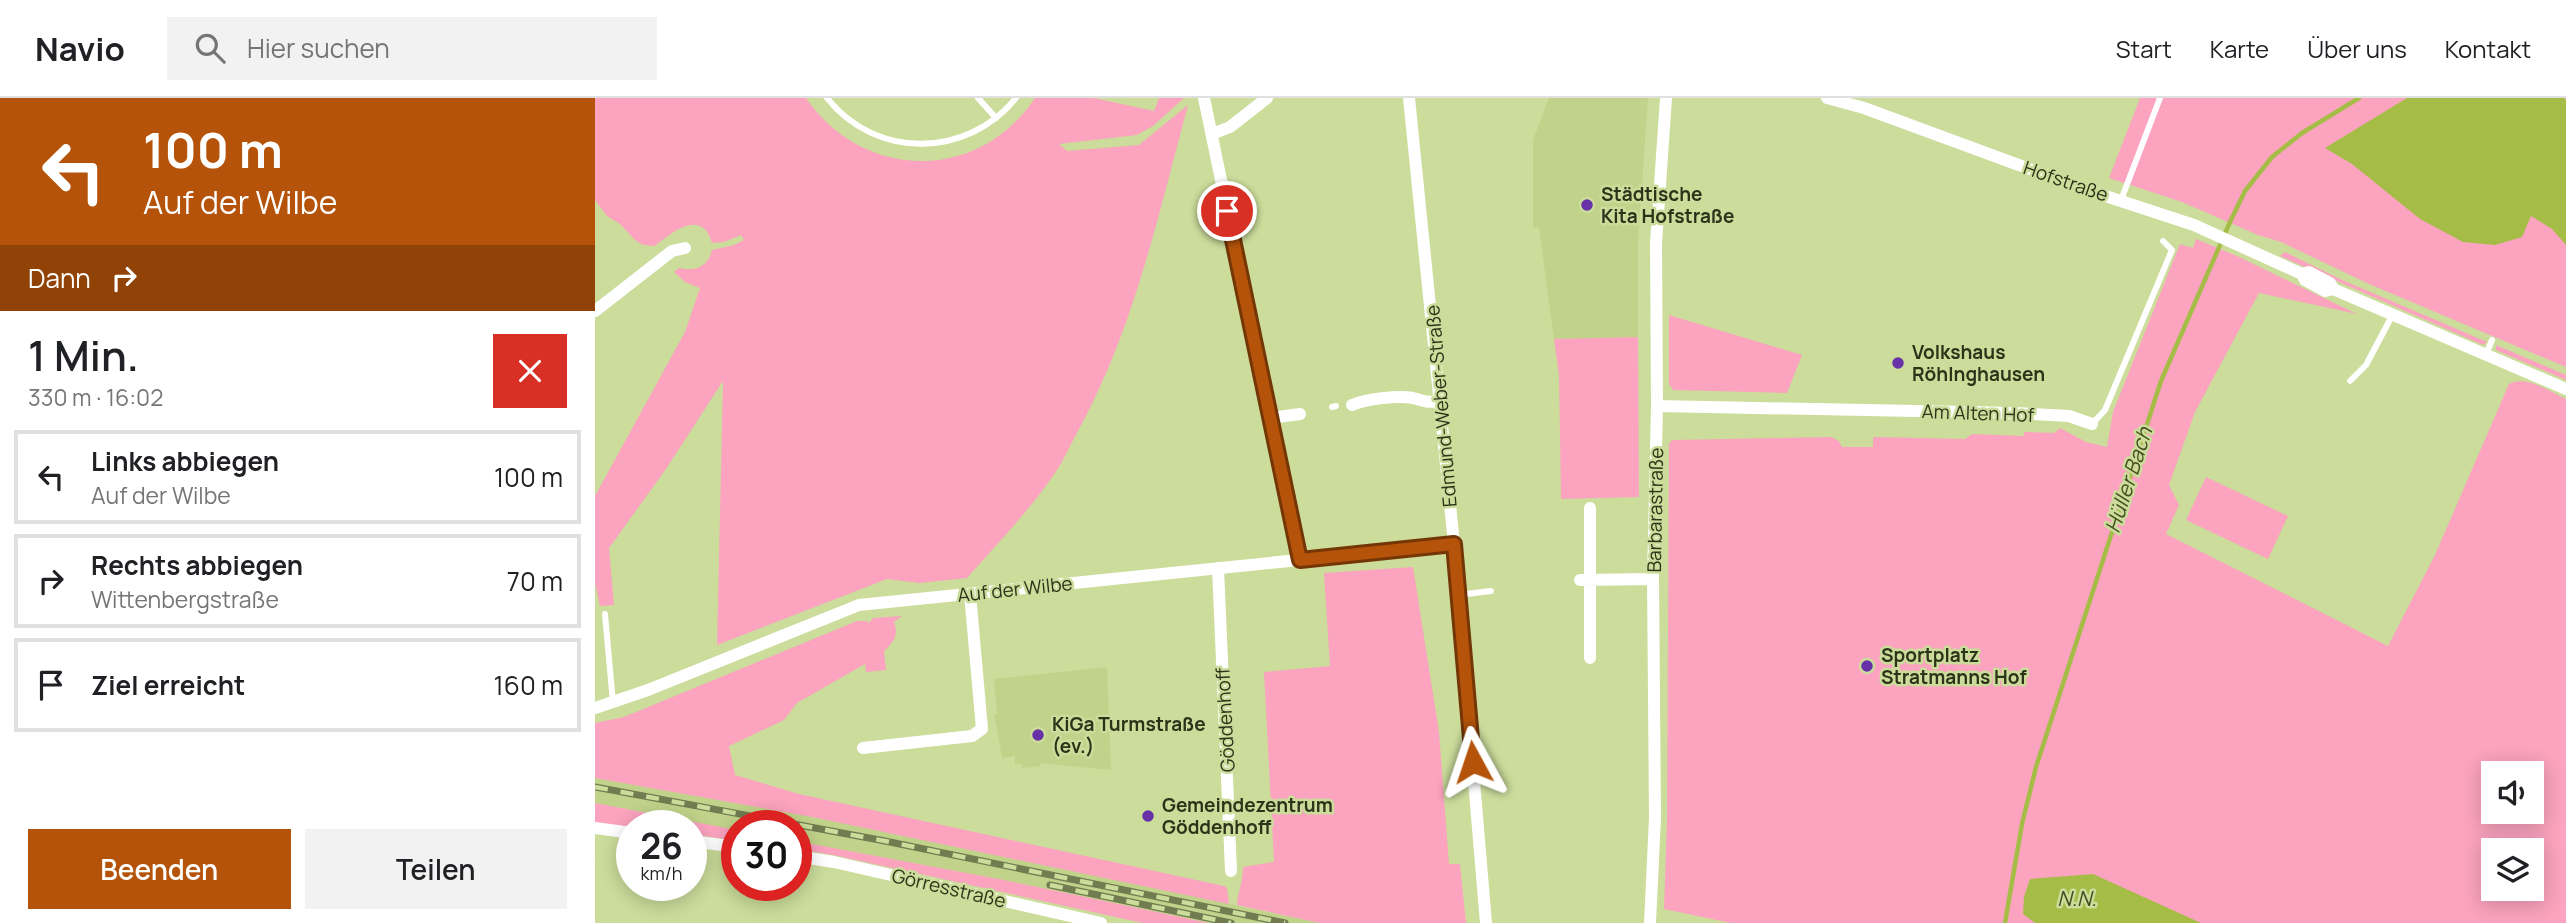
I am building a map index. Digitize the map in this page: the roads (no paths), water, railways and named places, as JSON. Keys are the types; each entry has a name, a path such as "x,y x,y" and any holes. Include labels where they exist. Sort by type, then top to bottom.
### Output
{"street":[{"path":"1204,98 1300,560"},
{"path":"1212,134 1230,127 1267,98"},
{"name":"Edmund-Weber-Straße","path":"1409,98 1454,544 1486,923"},
{"name":"Barbarastraße","path":"1650,923 1655,817 1653,579 1657,406 1656,243 1666,98"},
{"name":"Hofstraße","path":"1827,98 1864,108 2081,188 2205,230 2302,274 2305,280 2325,291 2333,289 2566,388"},
{"path":"595,311 672,251 685,248"},
{"path":"1352,405 1364,400 1411,398 1424,403 1440,401"},
{"name":"Am Alten Hof","path":"1657,406 2016,413 2069,416 2092,424"},
{"path":"1270,418 1300,414"},
{"path":"1590,508 1585,580 1590,658"},
{"name":"Auf der Wilbe","path":"595,708 853,606 1454,544"},
{"name":"Göddenhoff","path":"1218,568 1231,872"},
{"path":"1585,580 1653,579"},
{"path":"863,748 972,736 982,729 970,594"},
{"path":"595,828 616,831"},
{"name":"Görresstraße","path":"812,859 1101,923"}],"lane":[{"path":"978,98 996,118"},
{"path":"831,99 855,125 878,136 911,144 930,145 965,137 996,118 1016,98"},
{"path":"2122,200 2160,98"},
{"name":"Am Alten Hof","path":"2092,424 2105,410 2172,250 2164,241"},
{"path":"2350,381 2366,365 2393,314"},
{"path":"2486,354 2492,340"},
{"path":"1458,595 1491,590"},
{"path":"605,614 613,703"}],"water":[{"path":"2407,98 2564,98 2566,245 2552,229 2531,216 2522,237 2495,245 2463,242 2420,219 2352,164 2325,148"},
{"name":"N.N.","path":"2093,874 2201,923 2035,923 2023,914 2024,897 2030,879"}],"waterway":[{"name":"Hüller Bach","path":"2005,923 2022,824 2036,767 2161,381 2245,191 2272,157 2302,133 2359,98"}],"railway":[{"path":"595,787 885,841 1285,923"},
{"path":"1050,885 1231,923"}],"place":[{"name":"Städtische Kita Hofstraße","path":"1587,205"},
{"name":"Volkshaus Röhlnghausen","path":"1898,363"},
{"name":"Sportplatz Stratmanns Hof","path":"1867,666"},
{"name":"KiGa Turmstraße (ev.)","path":"1038,735"},
{"name":"Gemeindezentrum Göddenhoff","path":"1148,816"}]}
